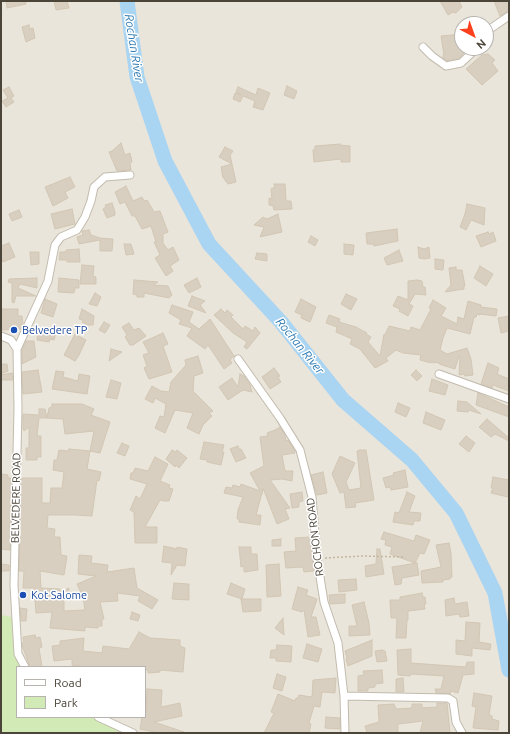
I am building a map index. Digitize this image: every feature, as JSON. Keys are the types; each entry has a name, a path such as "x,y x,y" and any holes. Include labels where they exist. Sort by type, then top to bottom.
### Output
{"street":[{"path":"494,26 509,16"},
{"path":"423,47 432,56 446,66 461,63 468,56"},
{"path":"17,349 48,281 55,245 62,237 77,230 85,217 94,187 105,177 130,174"},
{"path":"1,336 11,340 17,349"},
{"name":"BELVEDERE ROAD","path":"17,349 18,408 14,585 18,654 24,666"},
{"name":"ROCHON ROAD","path":"238,359 280,418 300,450 312,497 317,558 324,602 338,643 344,696 345,733"},
{"path":"439,374 509,398"},
{"path":"344,696 448,698 453,702 456,722 462,733"},
{"path":"100,718 133,733"}],"path":[{"path":"317,558 363,556 404,557"}],"shaded area":[{"path":"1,1 509,1 509,733 1,733"}],"green space":[{"path":"1,615 12,617 15,652 22,666 16,666 16,718 93,718 126,733 1,733"}],"building":[{"path":"6,1 26,1 26,4 7,8"},
{"path":"54,1 67,1 69,8 56,10"},
{"path":"440,1 459,1 462,7 456,13 453,12 448,15"},
{"path":"494,1 509,1 509,11 500,16"},
{"path":"29,25 30,29 33,28 35,38 26,42 22,27"},
{"path":"454,35 454,56 461,56 459,58 447,61 443,58 444,55 441,36"},
{"path":"481,56 490,56 495,60 492,63 498,71 482,85 466,69"},
{"path":"287,86 297,91 294,99 284,95"},
{"path":"9,87 14,96 11,98 14,102 6,107 2,101 8,98 3,90"},
{"path":"238,87 256,95 258,88 270,93 263,110 253,107 255,101 243,96 240,102 233,99 235,93 241,95 236,92"},
{"path":"121,143 125,155 130,153 132,162 130,163 131,170 117,171 109,152"},
{"path":"340,144 339,145 350,146 350,162 341,162 341,159 314,162 313,150 315,149 315,146"},
{"path":"225,147 233,151 230,155 232,164 219,157"},
{"path":"232,164 236,182 228,184 223,178 221,167"},
{"path":"70,177 75,187 65,192 68,198 53,206 45,187"},
{"path":"274,184 285,184 286,201 291,201 292,209 274,210 273,206 269,205 269,198 272,199 271,189 275,187"},
{"path":"126,186 133,201 142,197 144,201 147,200 154,212 160,211 168,232 163,234 163,243 168,250 173,247 179,260 170,266 173,271 166,276 155,258 160,255 154,242 156,242 151,226 142,229 135,216 132,216 125,202 120,204 115,192"},
{"path":"112,203 115,215 107,218 103,209 106,207 105,205"},
{"path":"467,204 485,208 484,225 471,220 466,230 460,227"},
{"path":"72,209 75,224 55,229 51,214"},
{"path":"19,210 22,217 12,221 9,214"},
{"path":"278,214 282,232 260,237 264,227 254,225 263,217 267,219"},
{"path":"397,229 398,241 374,246 373,244 367,244 366,233"},
{"path":"89,230 91,235 100,238 113,239 112,251 100,251 100,240 79,244 77,237 83,235 82,231"},
{"path":"488,232 489,234 493,232 496,241 481,247 476,236"},
{"path":"311,236 318,240 315,246 308,242"},
{"path":"9,243 15,257 3,262 1,256 1,246"},
{"path":"124,244 131,244 134,254 126,255"},
{"path":"344,244 354,245 353,255 344,254"},
{"path":"418,247 424,249 429,247 430,258 419,258"},
{"path":"79,249 80,262 67,262 67,260 59,260 60,252"},
{"path":"399,250 403,261 387,265 384,258"},
{"path":"30,252 39,252 39,264 31,265"},
{"path":"257,253 267,254 267,261 255,259"},
{"path":"435,259 444,260 443,270 435,269"},
{"path":"82,265 94,266 93,276 96,277 96,284 80,284"},
{"path":"480,266 493,274 486,286 474,278"},
{"path":"456,267 456,270 462,270 465,286 464,289 445,292 451,285 449,268"},
{"path":"37,278 37,288 20,284 18,288 36,296 16,296 14,303 12,302 12,283 8,282 9,279"},
{"path":"59,278 79,280 79,288 75,288 74,293 58,292"},
{"path":"197,278 201,287 189,293 184,285"},
{"path":"134,280 158,282 153,285 168,286 172,295 169,298 144,293 144,297 137,297 137,295 133,294"},
{"path":"408,281 422,281 423,287 425,287 426,295 415,294 409,304 413,306 408,316 399,311 400,309 393,306 398,296 408,300"},
{"path":"95,293 101,297 97,306 89,304"},
{"path":"346,294 357,299 351,310 341,304"},
{"path":"192,296 205,301 200,305 206,313 188,306"},
{"path":"45,299 57,304 53,317 41,313"},
{"path":"301,299 316,307 310,322 301,318 302,315 295,312"},
{"path":"433,300 446,308 441,316 457,324 458,317 464,319 468,301 481,305 481,307 497,309 496,316 477,314 476,317 474,317 470,334 447,328 443,338 440,350 447,354 467,348 471,359 473,375 459,375 460,356 455,369 436,362 431,363 420,360 421,355 403,353 396,350 386,358 388,361 375,368 360,349 350,344 352,339 336,332 337,327 326,323 329,315 340,319 339,322 356,327 367,333 366,334 371,337 368,342 380,356 384,334 385,335 389,326 410,331 411,327 420,330 431,309 429,308"},
{"path":"172,305 193,312 189,322 199,329 210,319 234,356 230,360 232,363 224,369 208,345 205,349 187,336 192,328 179,324 181,320 169,313"},
{"path":"2,309 18,309 18,316 22,316 23,324 21,329 1,330"},
{"path":"82,309 94,316 93,325 87,325 82,322 83,320 79,319"},
{"path":"221,309 225,313 227,310 233,315 231,317 243,329 245,326 253,331 255,327 260,333 247,349 244,347 247,342 233,333 214,315"},
{"path":"509,316 509,331 501,333 498,318"},
{"path":"104,322 110,325 105,333 99,330"},
{"path":"129,323 134,330 139,328 146,336 133,345 130,345 125,337 127,335 122,327"},
{"path":"38,328 56,332 54,340 50,339 49,342 37,340"},
{"path":"163,333 168,344 163,346 172,372 149,379 144,368 147,366 143,355 149,353 143,342"},
{"path":"75,334 86,340 75,361 64,355"},
{"path":"26,341 34,341 36,357 22,364 22,350"},
{"path":"111,349 122,352 109,361"},
{"path":"198,356 203,373 194,376 193,391 213,411 209,413 212,416 203,425 199,434 187,428 193,413 175,410 165,433 155,428 160,416 164,417 166,404 155,398 153,403 145,399 152,386 161,391 169,392 171,382 186,365 185,360"},
{"path":"488,363 499,368 497,374 509,379 509,391 493,385 492,388 481,384"},
{"path":"1,364 7,364 8,371 1,374"},
{"path":"274,368 280,376 278,377 281,382 270,389 262,377"},
{"path":"38,370 42,392 23,394 22,372"},
{"path":"416,370 422,376 417,381 411,375"},
{"path":"56,371 64,372 63,377 78,381 79,374 90,376 87,394 52,389"},
{"path":"12,373 13,380 2,380 1,375"},
{"path":"240,374 244,376 250,385 252,392 243,390 228,400 219,387 232,378 238,387"},
{"path":"432,379 448,385 445,395 429,391"},
{"path":"111,380 121,383 117,399 106,397"},
{"path":"478,393 509,407 509,417 476,405"},
{"path":"458,401 467,402 481,414 469,410 468,412 457,411"},
{"path":"398,403 410,408 406,417 395,412"},
{"path":"52,404 82,404 94,409 91,415 110,422 100,453 90,451 94,431 65,434 63,419 47,418 49,408 52,407"},
{"path":"39,409 45,409 47,418 39,418 37,436 41,436 41,457 37,457 37,460 26,460 26,448 29,448 29,427 24,431 23,414 39,415"},
{"path":"426,412 445,420 441,430 423,423"},
{"path":"487,419 509,438 509,441 495,434 491,437 479,427"},
{"path":"280,427 286,441 288,440 295,453 282,455 285,471 293,471 292,481 282,479 270,480 290,508 285,509 289,519 277,524 263,488 256,515 261,515 260,525 239,522 239,519 237,519 238,510 243,497 224,493 226,487 232,488 233,485 240,487 241,484 260,491 250,473 264,466 260,437 268,436 267,433"},
{"path":"466,436 475,443 469,452 459,444"},
{"path":"204,442 224,445 221,465 200,459"},
{"path":"122,443 129,446 125,456 117,453"},
{"path":"238,446 246,458 236,462 230,449"},
{"path":"69,449 90,451 87,469 101,472 99,481 97,480 92,516 48,515 47,528 55,529 54,537 60,537 61,555 67,556 64,575 40,571 41,588 60,589 60,592 69,588 68,597 64,597 64,611 85,610 83,597 77,584 96,576 78,574 79,555 92,556 91,563 108,565 107,572 134,568 137,588 158,600 152,609 138,601 140,596 117,593 118,601 100,602 104,619 102,619 102,626 98,626 98,628 85,627 85,631 50,628 52,612 36,613 34,588 23,588 24,571 19,571 21,478 42,478 42,503 50,503 51,488 62,488 64,472 53,470 54,460 57,460 59,450 69,451"},
{"path":"172,450 176,452 177,450 187,458 179,468 176,465 175,467 166,459"},
{"path":"366,450 374,500 355,503 356,507 346,508 344,492 340,493 332,474 340,456 355,463 346,482 349,490 361,488 357,451"},
{"path":"155,457 168,464 160,481 170,485 169,488 173,489 169,501 160,500 145,527 157,527 157,543 135,543 134,512 130,510 136,496 140,499 147,484 130,479 131,473 133,473 135,468 148,471"},
{"path":"405,470 408,487 391,490 390,487 386,488 383,478 394,475 393,473"},
{"path":"323,472 327,493 317,495 311,475"},
{"path":"1,474 8,475 8,478 11,478 10,550 1,549"},
{"path":"493,477 509,480 508,497 491,493 493,488 491,488"},
{"path":"302,492 303,501 299,502 299,507 292,508 290,494"},
{"path":"407,492 415,496 409,512 421,513 420,521 414,521 413,525 393,522 395,512 399,513"},
{"path":"384,532 414,541 416,535 430,540 424,554 420,553 415,563 390,554 392,547 385,545 386,540 381,539"},
{"path":"310,537 314,571 304,572 303,567 286,568 284,552 296,551 295,538"},
{"path":"281,539 281,546 272,546 272,540"},
{"path":"449,543 452,577 450,579 443,580 443,582 422,583 421,571 441,567 436,545"},
{"path":"164,546 177,549 177,547 187,549 185,566 177,565 171,575 172,563 162,562"},
{"path":"239,547 251,547 251,554 257,554 258,570 244,572 244,566 241,567"},
{"path":"377,549 380,549 384,574 366,577 365,566 376,564"},
{"path":"417,563 419,575 402,578 401,584 395,585 392,567"},
{"path":"1,564 9,565 9,571 1,571"},
{"path":"279,564 281,596 267,597 266,565"},
{"path":"356,579 357,590 339,592 338,580"},
{"path":"174,583 189,584 189,600 172,599"},
{"path":"231,583 245,589 242,599 227,594"},
{"path":"298,587 308,590 306,595 317,599 311,617 316,617 320,635 308,637 304,610 302,612 292,609"},
{"path":"422,593 423,597 425,597 425,609 408,611 406,638 396,638 397,618 391,618 390,600 400,600 400,597"},
{"path":"345,594 345,603 330,604 329,595"},
{"path":"454,598 455,604 467,602 469,616 460,617 459,614 446,616 445,600"},
{"path":"241,599 261,599 261,611 243,612"},
{"path":"364,602 370,635 349,636 349,626 357,626 352,605"},
{"path":"20,608 27,609 26,621 21,621"},
{"path":"132,612 140,615 138,621 130,619"},
{"path":"283,618 284,635 275,628"},
{"path":"466,622 480,623 479,642 491,644 490,650 472,648 472,656 456,654 456,640 465,641"},
{"path":"139,632 150,638 180,640 180,646 185,648 183,672 160,670 160,672 148,673 146,666 72,665 72,659 54,661 52,646 60,645 60,641 84,638 83,651 102,653 103,646 129,649"},
{"path":"35,635 36,638 40,637 42,647 39,648 42,666 30,666 22,645 22,643 24,643 23,637"},
{"path":"372,640 372,656 348,666 345,651"},
{"path":"307,644 322,649 318,662 303,658"},
{"path":"277,645 292,646 291,662 276,661 276,658 270,658 271,650 276,650"},
{"path":"411,649 411,663 466,667 467,662 474,662 474,674 463,675 458,693 451,691 450,694 436,693 435,689 441,689 444,676 411,674 410,676 398,675 397,650"},
{"path":"375,651 385,651 387,661 377,662"},
{"path":"382,670 383,683 375,684 375,687 368,688 368,691 358,691 358,676 364,675 363,671"},
{"path":"277,674 286,677 282,691 273,688"},
{"path":"336,678 335,693 322,692 320,707 314,706 309,723 311,724 309,733 264,733 274,713 271,712 278,694 295,701 299,695 312,697 313,680"},
{"path":"403,678 404,692 396,692 396,679"},
{"path":"147,689 162,690 161,707 180,703 182,716 154,722 184,732 159,733 140,729 142,718 146,718"},
{"path":"474,693 492,696 489,715 492,716 492,719 499,721 498,730 473,728 476,707 472,706"},
{"path":"437,703 447,703 450,733 420,733 423,721 398,724 398,733 367,733 365,726 379,722 378,705 394,704 396,709 412,708 412,704 422,704 422,708 437,707"},
{"path":"326,717 340,718 340,729 325,728"}],"waterway":[{"name":"Rochan River","path":"127,1 137,77 165,161 209,244 281,322 343,400 412,460 456,513 495,593 509,670"}],"place":[{"name":"Belvedere TP","path":"14,330"},
{"name":"Kot Salome","path":"23,595"}]}
